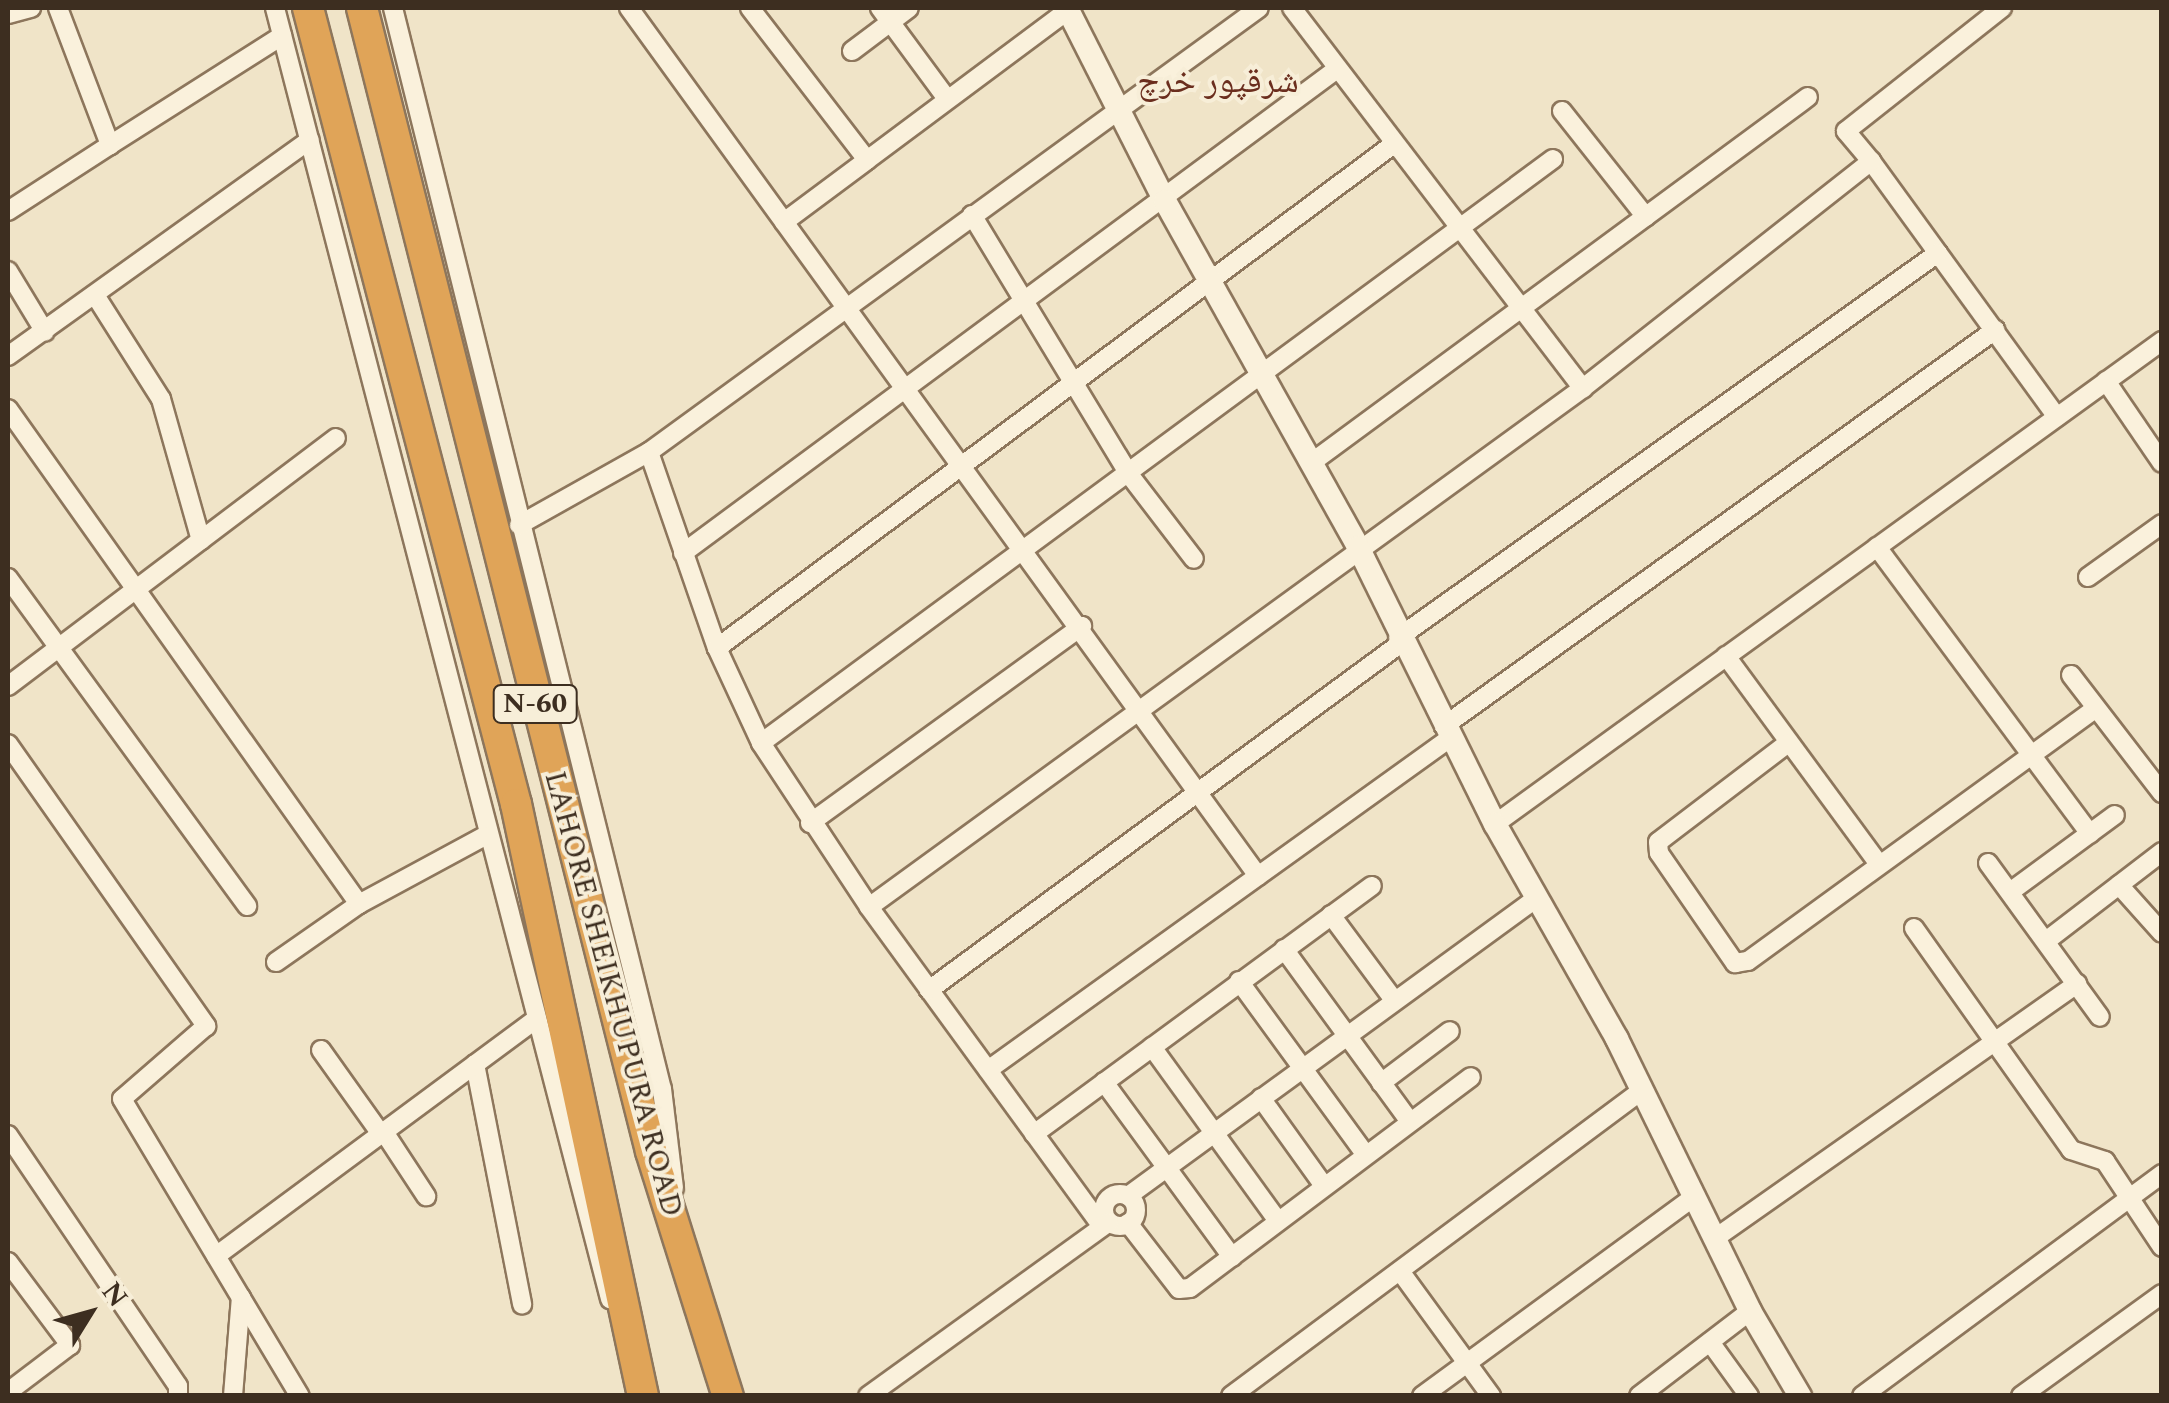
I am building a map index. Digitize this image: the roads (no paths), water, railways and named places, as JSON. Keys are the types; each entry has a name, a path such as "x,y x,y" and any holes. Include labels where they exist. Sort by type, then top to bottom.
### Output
{"highway":[{"name":"LAHORE SHEIKHUPURA ROAD","path":"308,8 516,804 630,1356 643,1396"},
{"name":"LAHORE SHEIKHUPURA ROAD","path":"362,8 499,566 679,1240 728,1396"},
{"path":"707,1329 710,1396"},
{"path":"630,1356 652,1396"}],"street":[{"path":"8,14 31,8"},
{"path":"58,8 110,145"},
{"path":"274,8 597,1264 630,1356"},
{"path":"392,8 662,1090 679,1240"},
{"path":"628,8 1082,626 1258,876"},
{"path":"750,8 867,160"},
{"path":"852,51 885,15 909,8"},
{"path":"784,222 1069,8 1165,201 1358,548 1399,640 1494,824 1641,1091 1750,1311 1800,1396"},
{"path":"519,526 649,452 1260,8"},
{"path":"1292,8 1583,388"},
{"path":"2002,8 1846,130 2058,416"},
{"path":"885,15 947,99"},
{"path":"8,211 282,36"},
{"path":"683,554 1165,201 1337,69"},
{"path":"1310,463 1525,309 1808,97"},
{"path":"1562,111 1646,217"},
{"path":"8,356 310,140"},
{"path":"717,648 1212,284 1394,144"},
{"path":"761,743 1553,159"},
{"path":"869,907 1583,388 1871,161"},
{"path":"972,215 1023,305 1128,472 1194,559"},
{"path":"930,990 1399,640 1938,253"},
{"path":"8,271 45,332"},
{"path":"95,295 162,398 201,540"},
{"path":"988,1070 1258,876 1447,732 1995,330"},
{"path":"1494,824 2162,341"},
{"path":"2106,382 2162,463"},
{"path":"8,408 359,904"},
{"path":"8,686 336,438"},
{"path":"649,452 717,648 761,743 810,823 1034,1134 1113,1224 1184,1290 1470,1077"},
{"path":"2088,577 2162,524"},
{"path":"1877,547 2090,834"},
{"path":"8,578 247,906"},
{"path":"810,823 1082,626"},
{"path":"1726,656 1879,864"},
{"path":"2071,674 2162,793"},
{"path":"1788,742 1658,842 1730,960 1748,960 2096,708"},
{"path":"8,744 206,1026 122,1099 300,1396"},
{"path":"2010,892 2115,815"},
{"path":"276,962 359,904 485,836"},
{"path":"2046,942 2162,852"},
{"path":"1988,863 2100,1017"},
{"path":"2119,885 2162,933"},
{"path":"1034,1134 1372,886"},
{"path":"1128,1196 1534,900"},
{"path":"1331,915 1394,1000"},
{"path":"1914,928 2071,1150 2105,1161 2162,1247"},
{"path":"1284,949 1410,1122"},
{"path":"1239,981 1366,1154"},
{"path":"1714,1240 2076,984"},
{"path":"216,1256 534,1021"},
{"path":"1381,1083 1450,1031"},
{"path":"1152,1047 1278,1221"},
{"path":"321,1050 426,1196"},
{"path":"474,1064 522,1304"},
{"path":"1104,1082 1232,1257"},
{"path":"1231,1396 1641,1091"},
{"path":"1260,1098 1324,1186"},
{"path":"8,1135 174,1392"},
{"path":"1862,1396 2162,1174"},
{"path":"868,1396 1113,1224 1136,1206 1128,1196 1115,1194 1105,1203 1113,1224"},
{"path":"1422,1396 1694,1198"},
{"path":"8,1262 70,1345 8,1392"},
{"path":"1400,1271 1490,1396"},
{"path":"2020,1396 2162,1294"},
{"path":"233,1396 241,1298"},
{"path":"1639,1396 1750,1311"},
{"path":"1710,1342 1749,1396"}],"district":[{"name":"شرقپور خرچ","path":"1218,82"}]}
